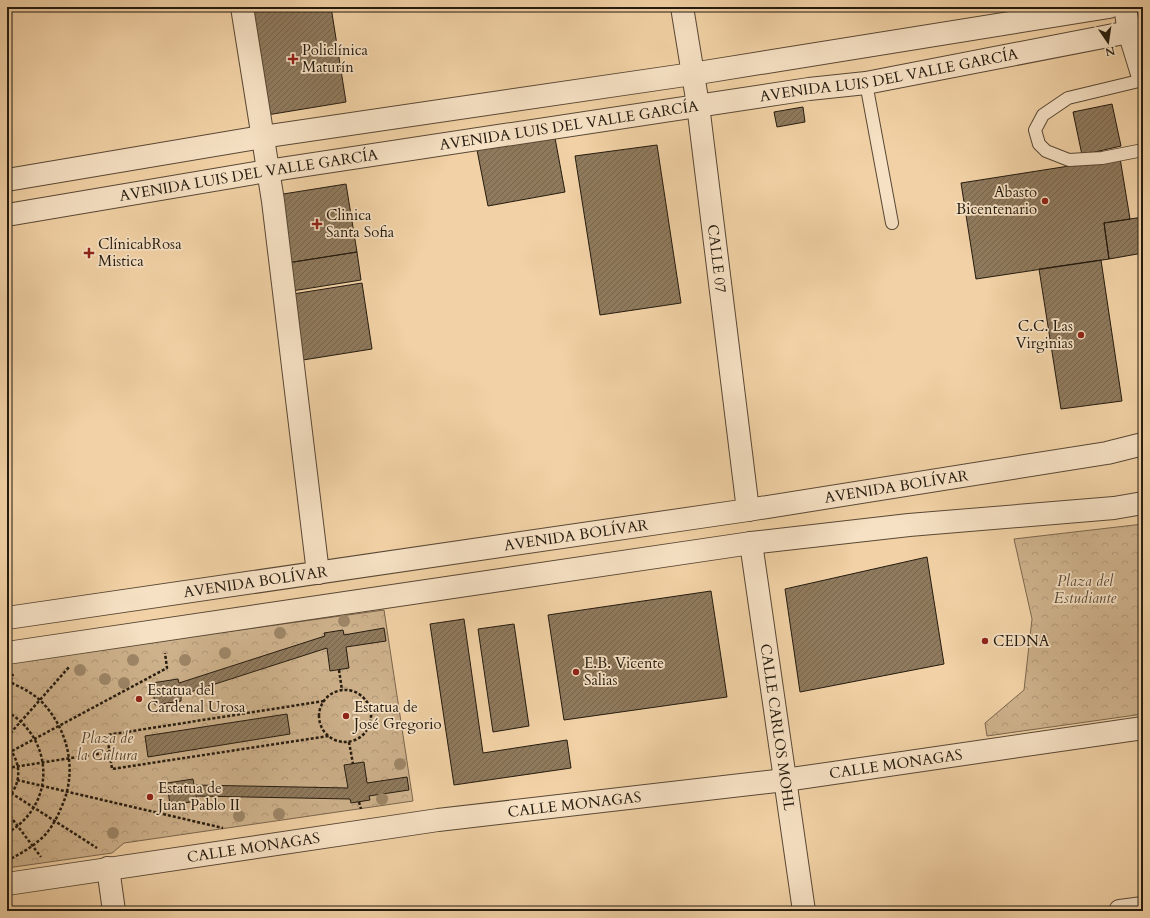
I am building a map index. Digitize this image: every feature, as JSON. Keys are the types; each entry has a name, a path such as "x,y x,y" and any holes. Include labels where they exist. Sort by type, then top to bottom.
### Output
{"street":[{"path":"242,7 273,201 318,573"},
{"name":"CALLE 07","path":"682,7 698,105 748,510"},
{"name":"AVENIDA LUIS DEL VALLE GARCÍA","path":"7,180 262,137 692,74 1109,7"},
{"path":"1125,7 1135,38 1143,78"},
{"name":"AVENIDA LUIS DEL VALLE GARCÍA","path":"7,215 267,171 698,105 809,89 866,83 1135,38"},
{"name":"AVENIDA BOLÍVAR","path":"7,618 748,510 1107,453 1143,444"},
{"path":"7,653 751,543 909,525 1114,508 1143,503"},
{"name":"CALLE CARLOS MOHL","path":"751,543 804,911"},
{"name":"CALLE MONAGAS","path":"7,884 438,820 785,780 1143,728"},
{"path":"108,868 114,911"},
{"path":"1120,911 1143,908"}],"lane":[{"path":"1143,78 1068,98 1043,115 1035,130 1038,144 1046,151 1069,160 1102,158 1143,150"},
{"path":"866,83 892,223"}],"path":[{"path":"12,751 167,668 161,630"},
{"path":"7,737 71,665 67,644"},
{"path":"339,670 342,690"},
{"path":"7,681 22,687 40,700 54,716 64,735 69,758 70,777 66,798 55,821 44,836 28,850 7,860"},
{"path":"342,690 351,690 359,693 367,701 371,712 370,724 364,734 357,739 348,742 337,740 329,736 322,728 319,719 320,710 324,701 331,694 342,690"},
{"path":"324,701 107,735 112,769 329,736"},
{"path":"7,712 32,734 39,748 43,762 44,778 34,808 18,826 7,833"},
{"path":"348,742 353,764"},
{"path":"7,745 16,758 18,766 17,783 7,798"},
{"path":"7,768 110,752"},
{"path":"17,780 238,831 241,849"},
{"path":"11,793 104,853 108,868"},
{"path":"7,812 45,862 48,878"}],"green space":[{"name":"Plaza del Estudiante","path":"1143,524 1143,714 987,736 985,723 1024,690 1032,619 1014,539"},
{"name":"Plaza de la Cultura","path":"384,610 413,801 124,843 112,853 7,868 7,662"}],"building":[{"name":"Policlínica Maturín","path":"250,7 331,7 346,102 267,115"},
{"path":"1112,104 1121,146 1082,155 1073,112"},
{"path":"803,107 805,122 777,127 774,112"},
{"path":"555,138 565,192 488,206 477,150"},
{"path":"657,145 681,303 600,315 575,156"},
{"name":"Abasto Bicentenario","path":"1120,158 1130,219 1104,223 1109,259 976,279 961,183"},
{"name":"Clinica Santa Sofia","path":"346,184 357,252 287,263 277,195"},
{"path":"1143,217 1143,253 1109,259 1104,223"},
{"path":"357,252 361,280 292,291 287,263"},
{"name":"C.C. Las Virginias","path":"1101,260 1122,401 1061,409 1039,269"},
{"path":"362,283 372,349 303,360 293,294"},
{"path":"927,557 944,664 800,692 785,589"},
{"path":"711,591 727,697 564,720 548,615"},
{"path":"464,619 483,753 567,740 571,768 454,785 430,624"},
{"path":"514,624 529,726 493,732 478,629"},
{"path":"384,628 386,641 346,647 349,668 330,671 327,648 181,695 181,701 155,705 152,683 178,679 179,683 325,636 324,633 343,630 344,635"},
{"path":"287,714 290,734 148,757 145,736"},
{"path":"364,762 367,783 407,777 409,790 369,796 370,800 351,803 350,799 196,796 197,801 170,805 167,783 193,779 194,785 348,788 344,765"}],"place":[{"name":"Policlínica Maturín","path":"293,59"},
{"name":"Abasto Bicentenario","path":"1045,201"},
{"name":"Clinica Santa Sofia","path":"317,224"},
{"name":"ClínicabRosa Mistica","path":"89,253"},
{"name":"C.C. Las Virginias","path":"1081,335"},
{"name":"CEDNA","path":"985,641"},
{"name":"E.B. Vicente Salias","path":"576,672"},
{"name":"Estatua del Cardenal Urosa","path":"139,699"},
{"name":"Estatua de José Gregorio","path":"346,716"},
{"name":"Estatua de Juan Pablo II","path":"150,797"}]}
